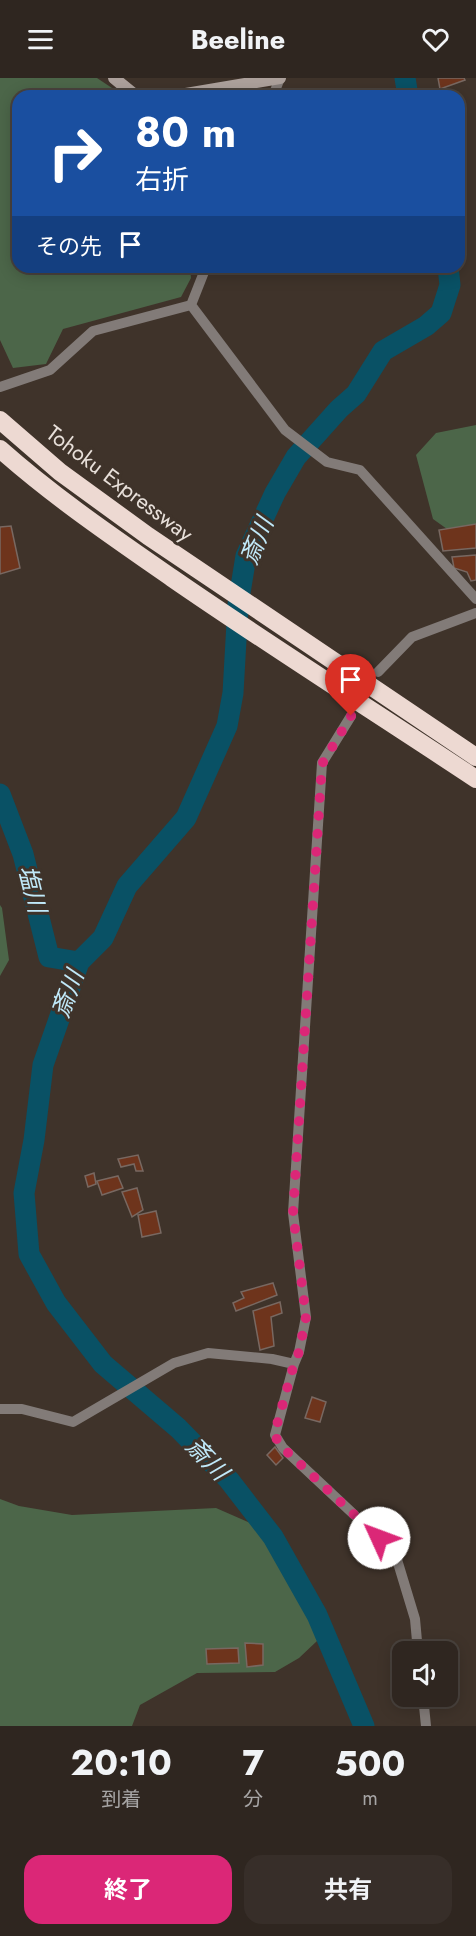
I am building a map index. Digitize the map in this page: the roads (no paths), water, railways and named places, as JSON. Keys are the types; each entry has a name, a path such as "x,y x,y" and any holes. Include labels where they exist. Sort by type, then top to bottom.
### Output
{"highway":[{"name":"Tohoku Expressway","path":"0,420 60,472 148,536 476,757"},
{"name":"Tohoku Expressway","path":"0,450 65,501 209,603 476,779"}],"street":[{"path":"114,78 129,90"},
{"path":"209,90 280,78"},
{"path":"190,305 203,273"},
{"path":"0,387 50,370 93,331 190,305"},
{"path":"190,305 285,430 327,462 360,470 476,599"},
{"path":"378,672 412,637 476,613"},
{"path":"351,716 322,764 293,1213 306,1317 299,1352 274,1435 283,1448 395,1553 415,1619 417,1641"},
{"path":"0,1409 22,1408 73,1422 174,1363 208,1353 272,1359 294,1364"},
{"path":"424,1707 426,1726"}],"waterway":[{"name":"斎川","path":"405,78 407,90"},
{"name":"斎川","path":"364,1726 317,1615 273,1537 229,1480 178,1428 103,1364 56,1303 29,1254 24,1193 34,1140 43,1065 79,962 103,938 127,886 186,818 227,726 233,693 238,605 246,556 275,493 296,457 339,409 356,394 383,351 426,326 441,313 450,285 449,273"},
{"name":"塩川","path":"0,794 23,854 49,957 79,962"}]}
